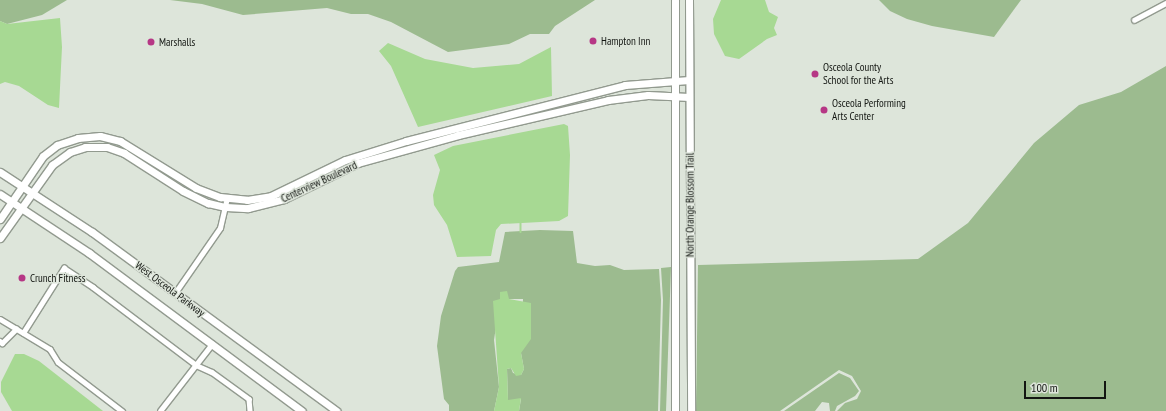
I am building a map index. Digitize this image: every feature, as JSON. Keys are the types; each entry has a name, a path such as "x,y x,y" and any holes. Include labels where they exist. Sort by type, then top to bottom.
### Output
{"main road":[{"name":"North Orange Blossom Trail","path":"674,411 675,0"},
{"name":"North Orange Blossom Trail","path":"689,0 691,411"},
{"name":"Centerview Boulevard","path":"0,219 21,185 39,160 58,145 78,138 100,136 128,145 196,188 227,198 247,200 271,196 345,160 456,128 625,85 689,80"},
{"name":"Centerview Boulevard","path":"0,238 20,206 52,166 62,156 77,150 99,147 124,153 198,199 226,207 258,207 277,202 349,167 458,135 580,106 630,97 689,96"},
{"name":"West Osceola Parkway","path":"0,172 32,191 337,411"},
{"name":"West Osceola Parkway","path":"0,194 89,253 302,411"}],"street":[{"path":"1134,20 1166,3"},
{"path":"578,98 580,106"},
{"path":"99,147 100,136"},
{"path":"345,160 349,167"},
{"path":"175,293 220,228 227,198"},
{"path":"23,333 64,268 93,287 196,365 212,372 248,399 250,411"},
{"path":"0,318 50,349 58,362 122,411"},
{"path":"0,341 2,343 16,328"},
{"path":"160,411 212,344"}],"shaded area":[{"path":"0,0 67,0 42,15 7,24 0,21"},
{"path":"170,0 595,0 555,26 549,34 530,34 509,44 448,52 391,22 368,14 351,14 327,8 243,15 202,4"},
{"path":"721,0 765,0 769,12 778,17 774,28 777,35 767,39 739,59 725,56 714,34 713,19"},
{"path":"879,0 1021,0 994,37 932,26 907,19 890,11"},
{"path":"60,18 62,47 59,108 48,105 19,86 5,82 0,84 0,21 7,24"},
{"path":"388,43 425,59 473,68 519,64 551,47 552,96 418,127 391,66 379,51"},
{"path":"1166,66 1166,411 837,411 845,403 857,399 861,391 852,376 839,370 780,411 696,411 698,265 918,259 968,223 1034,143 1079,105 1121,92"},
{"path":"564,124 568,126 570,155 568,216 559,221 501,224 496,230 491,256 457,257 447,225 434,205 433,195 440,170 434,155 453,146"},
{"path":"540,230 573,231 577,263 595,266 610,265 624,270 659,269 661,300 658,411 519,411 521,399 508,401 507,369 511,368 513,373 521,375 524,369 521,353 523,299 500,299 494,340 499,387 494,411 449,411 449,405 444,399 437,346 441,316 455,271 458,267 499,262 505,232"},
{"path":"671,267 666,411 660,411 663,300 661,268"},
{"path":"507,291 509,299 531,303 531,339 521,353 524,369 521,375 516,376 511,368 507,369 508,400 521,398 519,411 494,411 499,387 493,301 500,299 500,292"},
{"path":"15,354 24,354 39,361 103,411 12,411 1,392 1,382"},
{"path":"839,373 850,378 859,391 855,396 837,406 835,411 830,411 829,403 822,402 815,411 784,411"}],"waterway":[{"path":"521,221 521,232"}],"place":[{"name":"Hampton Inn","path":"593,41"},
{"name":"Marshalls","path":"151,42"},
{"name":"Osceola County School for the Arts","path":"815,74"},
{"name":"Osceola Performing Arts Center","path":"824,110"},
{"name":"Crunch Fitness","path":"22,278"}]}
